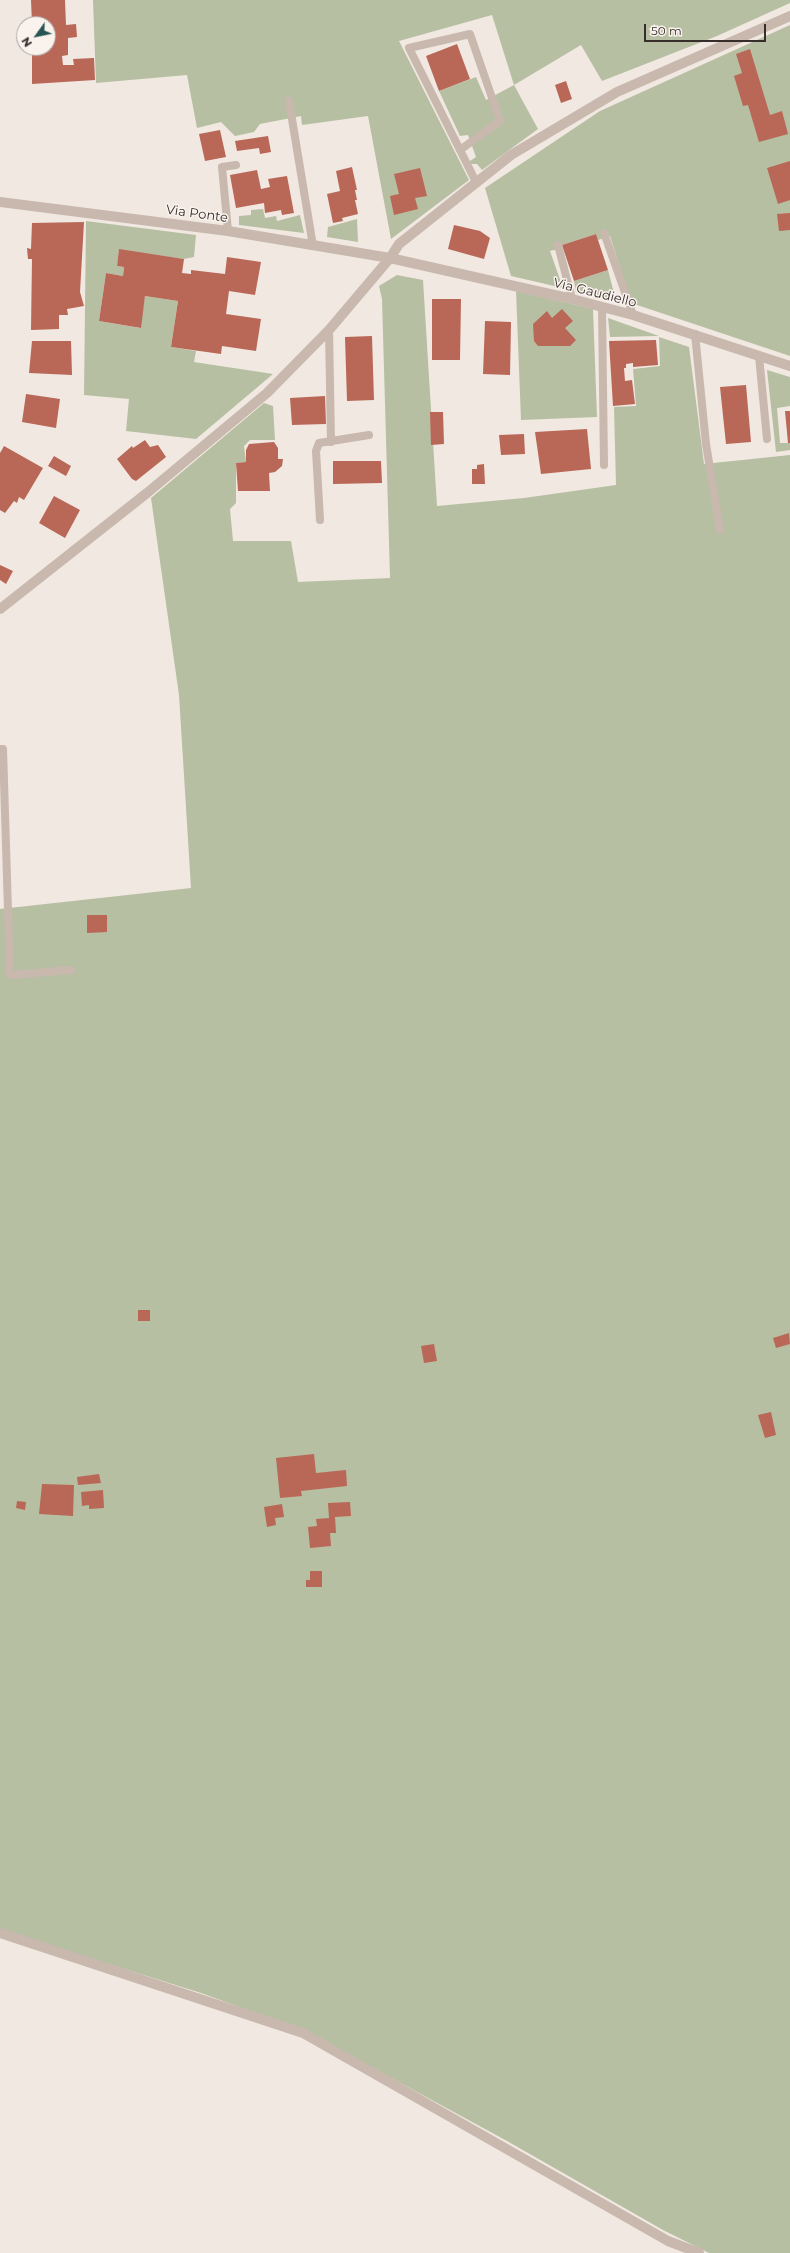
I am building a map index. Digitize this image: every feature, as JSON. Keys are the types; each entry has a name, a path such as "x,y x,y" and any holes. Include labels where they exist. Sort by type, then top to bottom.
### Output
{"street":[{"path":"0,609 153,488 267,393 329,330 390,258 399,244 511,155 617,92 790,16"},
{"name":"Via Ponte","path":"0,202 228,231 390,258"},
{"name":"Via Gaudiello","path":"390,258 602,307 695,334 790,366"},
{"path":"0,1933 302,2033 668,2240 699,2253"}],"lane":[{"path":"460,150 500,121 470,34 409,48 460,150 476,182"},
{"path":"289,101 313,246"},
{"path":"228,231 222,167 236,165"},
{"path":"604,233 633,316"},
{"path":"558,245 572,299"},
{"path":"602,307 604,465"},
{"path":"329,330 331,442"},
{"path":"695,334 706,444 720,530"},
{"path":"759,356 767,439"},
{"path":"320,520 316,451 319,443 369,435"},
{"path":"0,749 3,749 10,975 71,970"}],"green space":[{"path":"93,0 790,0 790,3 717,36 602,81 581,45 514,85 492,15 399,41 469,180 391,239 368,116 302,125 301,116 260,124 254,132 235,136 221,122 197,128 187,75 96,83"},
{"path":"790,25 790,356 631,303 610,236 598,240 596,234 562,245 562,248 550,251 563,288 511,276 485,188 600,111"},
{"path":"476,77 486,100 514,85 538,129 482,170 477,164 471,164 470,161 476,157 468,135 460,136 439,91"},
{"path":"263,209 265,218 276,216 277,221 300,215 304,233 239,225 239,216 251,215 251,210"},
{"path":"357,219 358,242 327,237 328,227"},
{"path":"86,221 196,235 194,257 184,259 119,250 117,266 124,267 123,276 106,273 99,321 140,328 145,296 178,301 171,347 196,351 194,362 273,374 196,439 126,431 129,399 84,395"},
{"path":"608,270 616,301 576,292 574,281"},
{"path":"397,275 423,280 437,506 524,498 616,485 614,407 636,406 633,369 660,366 659,337 689,347 704,464 790,455 790,2253 709,2253 663,2230 507,2141 305,2031 201,1993 0,1930 0,909 191,888 179,695 151,498 264,403 273,406 275,440 250,440 244,446 246,462 236,463 236,503 230,509 233,541 291,541 298,582 390,578 382,299 379,286"},
{"path":"516,291 593,309 597,417 521,420"},
{"path":"608,318 659,336 610,337"},
{"path":"767,370 790,377 790,406 777,408 780,443 790,443 790,450 776,452"}],"building":[{"path":"31,0 65,0 66,25 76,24 77,37 68,38 68,55 62,56 63,65 74,65 73,59 94,58 95,80 32,84 32,56 56,56 56,16 32,16"},
{"path":"457,44 470,79 439,91 426,56"},
{"path":"750,49 770,115 782,111 788,134 759,142 748,105 743,106 734,76 742,73 736,54"},
{"path":"566,81 572,99 561,103 555,85"},
{"path":"220,130 226,157 205,161 199,134"},
{"path":"268,136 271,152 260,154 259,148 237,151 235,141"},
{"path":"790,161 790,200 778,204 767,168"},
{"path":"352,167 357,190 355,190 357,200 355,200 358,214 342,218 343,221 333,223 327,194 340,191 336,171"},
{"path":"420,168 427,196 415,198 418,209 394,215 390,196 399,194 394,174"},
{"path":"257,170 261,189 270,187 268,179 287,176 294,213 282,215 281,210 265,213 264,203 236,208 230,175"},
{"path":"790,213 790,230 779,231 777,214"},
{"path":"84,222 80,292 84,306 67,309 68,315 59,315 59,329 31,330 32,259 28,259 27,248 31,249 32,223"},
{"path":"454,225 480,231 490,238 484,259 448,249"},
{"path":"596,234 608,270 574,281 562,245"},
{"path":"119,249 184,259 182,273 191,274 191,270 225,274 227,257 261,262 255,295 229,291 226,314 261,319 256,351 222,346 221,354 171,347 178,301 145,296 141,328 99,321 106,273 123,276 124,267 117,266"},
{"path":"432,299 461,299 460,360 432,360"},
{"path":"562,309 573,321 565,328 576,340 570,346 538,346 534,341 533,324 547,311 552,318"},
{"path":"485,321 511,322 510,375 483,374"},
{"path":"372,336 374,400 347,401 345,337"},
{"path":"656,340 658,365 633,367 633,363 626,364 626,368 624,368 625,381 632,380 635,404 613,406 609,341"},
{"path":"32,341 71,341 72,375 29,373"},
{"path":"746,385 751,442 726,444 720,387"},
{"path":"26,394 60,399 56,428 22,422"},
{"path":"325,396 326,424 292,425 290,398"},
{"path":"785,411 790,411 790,443 788,443"},
{"path":"430,412 443,412 444,444 431,445"},
{"path":"587,429 591,469 541,474 535,432"},
{"path":"524,434 525,454 501,455 499,435"},
{"path":"145,440 150,447 158,445 166,457 136,481 132,479 117,459 132,446 133,448"},
{"path":"274,442 278,448 278,459 283,459 282,466 275,472 269,473 270,491 238,491 236,463 246,462 246,450 249,444"},
{"path":"4,446 43,468 24,500 19,497 17,503 14,501 5,513 0,510 0,453"},
{"path":"54,456 71,466 66,476 48,466"},
{"path":"333,461 381,461 382,483 333,484"},
{"path":"484,464 485,484 472,484 472,469 477,469 477,465"},
{"path":"54,496 80,510 65,538 39,523"},
{"path":"0,565 13,571 6,584 0,580"},
{"path":"87,915 107,915 107,932 87,933"},
{"path":"138,1310 150,1310 150,1321 138,1321"},
{"path":"789,1333 790,1344 776,1348 773,1338"},
{"path":"434,1344 437,1361 424,1363 421,1346"},
{"path":"771,1412 776,1435 765,1438 758,1415"},
{"path":"314,1454 316,1473 346,1470 347,1486 301,1491 302,1496 280,1498 276,1458"},
{"path":"99,1474 101,1483 78,1485 77,1477"},
{"path":"42,1484 74,1485 73,1516 39,1514"},
{"path":"103,1490 104,1508 89,1509 89,1505 82,1506 81,1492"},
{"path":"17,1501 26,1502 25,1510 16,1508"},
{"path":"350,1502 351,1516 335,1517 336,1533 330,1533 331,1546 310,1548 308,1527 317,1526 316,1519 329,1518 328,1503"},
{"path":"282,1504 284,1517 275,1518 276,1525 267,1527 264,1507"},
{"path":"310,1571 322,1571 322,1587 306,1587 306,1580 310,1580"}]}
